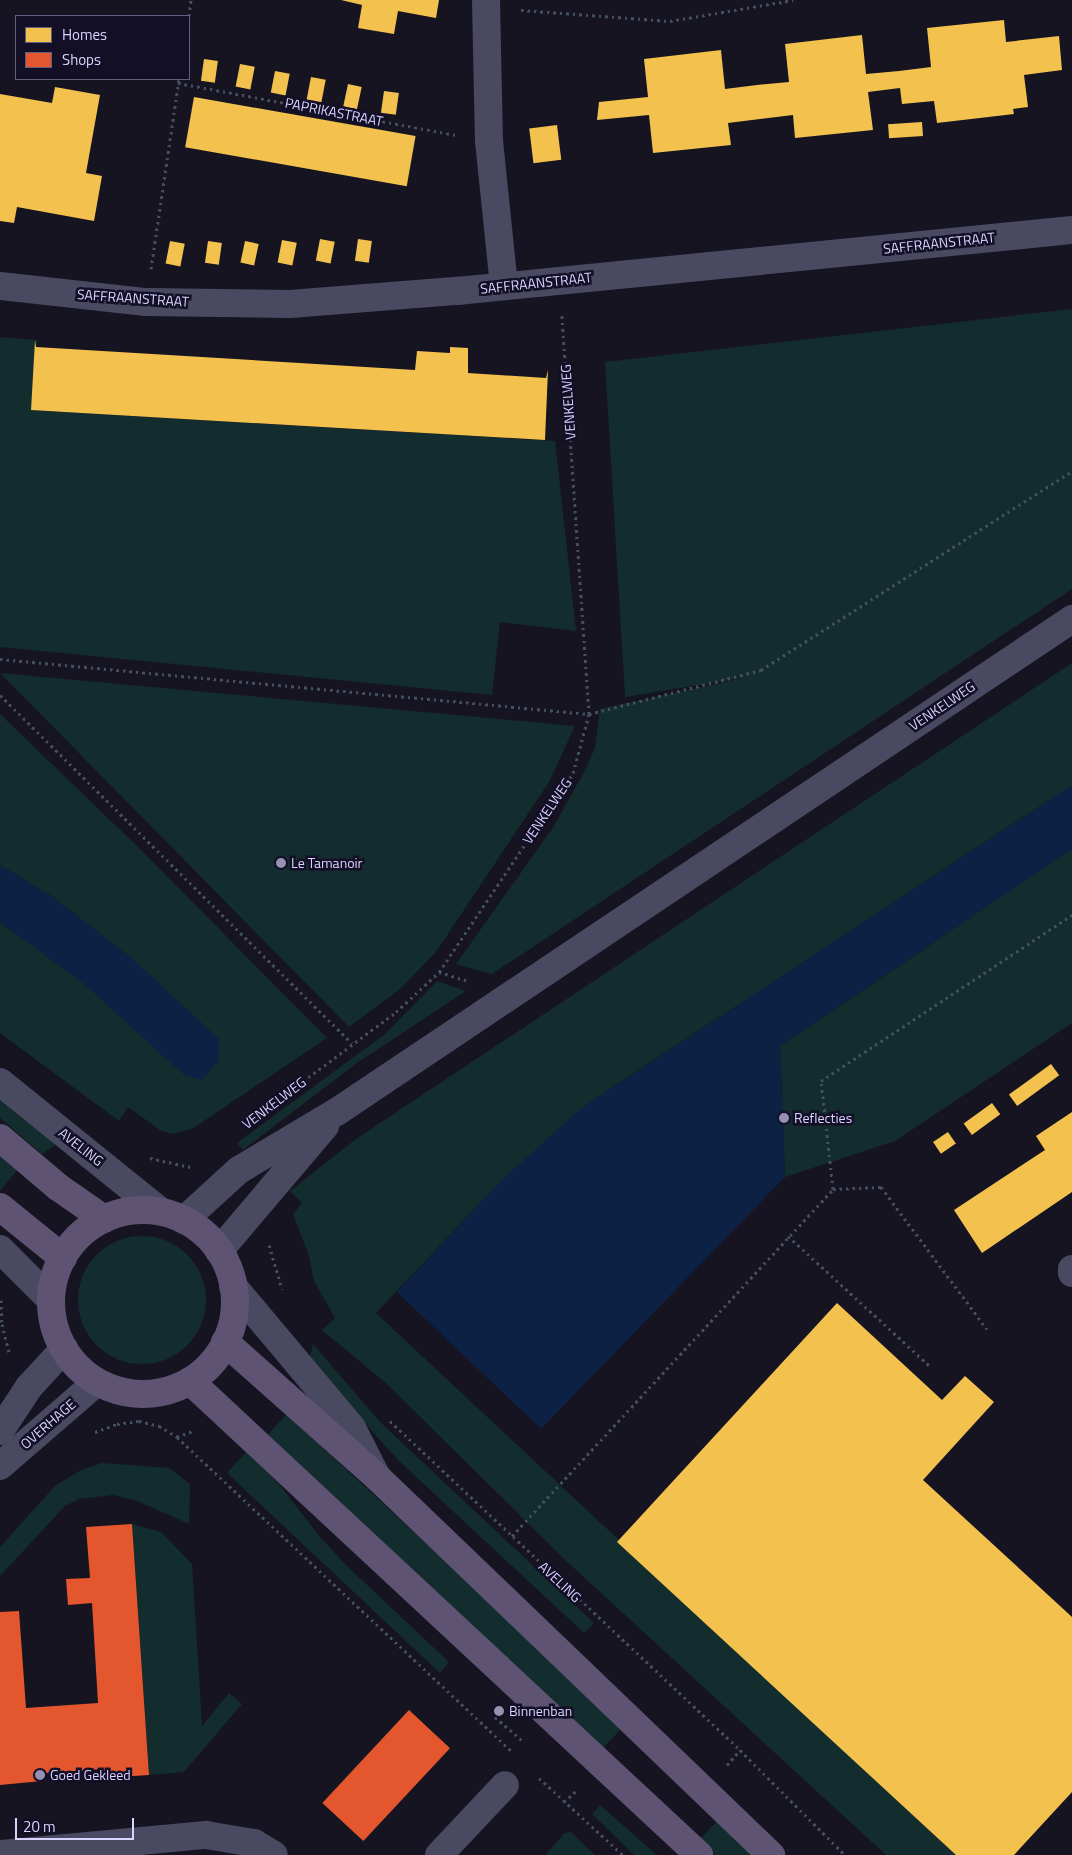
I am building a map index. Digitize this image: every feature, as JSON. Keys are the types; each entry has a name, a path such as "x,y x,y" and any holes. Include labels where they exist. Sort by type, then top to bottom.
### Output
{"main road":[{"path":"0,1138 58,1187 104,1219"},
{"path":"0,1207 63,1258"},
{"path":"132,1211 173,1216 197,1228 219,1251 233,1286 232,1320 225,1342 210,1364 190,1381 167,1390 143,1394 119,1391 96,1382 81,1371 64,1349 54,1326 51,1300 52,1285 63,1258 80,1235 104,1219 132,1211"},
{"path":"225,1342 378,1478 771,1855"},
{"path":"190,1381 699,1855"}],"street":[{"path":"485,3 489,142 504,286"},
{"name":"SAFFRAANSTRAAT","path":"0,286 146,302 290,304 504,286 1072,230"},
{"name":"VENKELWEG","path":"173,1216 239,1170 338,1111 1072,619"},
{"name":"AVELING","path":"0,1082 173,1216"},
{"name":"VENKELWEG","path":"219,1251 338,1111"},
{"path":"0,1249 51,1300"},
{"path":"233,1286 352,1428 378,1478"},
{"name":"OVERHAGE","path":"0,1431 29,1387 64,1349"},
{"name":"OVERHAGE","path":"0,1466 96,1382"},
{"path":"439,1855 505,1785"},
{"path":"11,1854 206,1835 254,1843 274,1855"}],"path":[{"path":"189,15 191,0"},
{"path":"485,3 670,21 794,0"},
{"path":"146,302 179,81"},
{"name":"PAPRIKASTRAAT","path":"179,81 489,142"},
{"name":"VENKELWEG","path":"244,1125 396,1012 439,972 573,773 589,714 560,280"},
{"path":"0,659 589,714 760,670 1072,471"},
{"path":"0,695 352,1043"},
{"path":"833,1189 821,1081 1072,914"},
{"path":"153,1158 188,1166 196,1160"},
{"path":"512,1536 833,1189 881,1187 987,1329"},
{"path":"788,1236 931,1367"},
{"name":"AVELING","path":"386,1416 740,1750 845,1855"},
{"path":"177,1437 518,1757"},
{"path":"532,1770 623,1855"}],"green space":[{"path":"1072,309 1072,589 492,974 456,964 552,829 584,772 595,748 600,709 748,677 625,697 605,362"},
{"path":"0,337 37,340 31,410 555,441 576,631 500,622 492,695 0,647"},
{"path":"1072,663 1072,785 613,1087 501,1181 376,1313 956,1855 886,1855 562,1557 387,1384 322,1330 335,1318 314,1281 309,1256 293,1214 302,1203 290,1191 356,1139"},
{"path":"0,673 575,726 549,782 436,952 400,989 349,1027"},
{"path":"0,714 137,846 327,1038 192,1129 171,1134 160,1130 128,1107 119,1121 0,1033 0,922 82,982 135,961 53,897 0,865"},
{"path":"1072,849 1072,1023 895,1141 785,1177 780,1046"},
{"path":"437,981 466,991 357,1063 243,1150 237,1143 385,1034"},
{"path":"0,1094 60,1142 42,1154 0,1118"},
{"path":"0,1156 18,1169 0,1191"},
{"path":"142,1236 167,1241 187,1255 201,1275 206,1300 201,1325 187,1345 167,1359 142,1364 117,1359 97,1345 83,1325 78,1300 83,1275 97,1255 117,1241"},
{"path":"313,1344 381,1423 594,1623 584,1633 398,1460 309,1361"},
{"path":"287,1414 623,1727 604,1748 268,1434"},
{"path":"246,1452 279,1484 320,1537 348,1567 449,1662 440,1673 227,1473"},
{"path":"102,1463 169,1468 190,1484 189,1524 135,1500 113,1495 79,1499 65,1506 0,1576 0,1547 55,1486 81,1470"},
{"path":"132,1524 161,1532 192,1564 202,1726 229,1693 242,1704 184,1772 149,1775"},
{"path":"600,1805 657,1855 634,1855 592,1814"},
{"path":"720,1818 758,1855 716,1855 700,1839"},
{"path":"571,1832 595,1855 545,1855 565,1833"}],"water":[{"path":"1072,785 1072,849 780,1046 785,1177 541,1429 397,1292 501,1181 580,1109"},
{"path":"0,865 53,897 135,961 219,1039 219,1060 202,1080 183,1074 82,982 0,922"}],"building: Homes":[{"path":"341,0 439,0 436,18 398,11 394,34 358,28 362,5"},
{"path":"1004,20 1006,42 1059,36 1062,70 1024,75 1028,107 1013,109 1014,114 937,123 934,101 902,104 900,88 868,92 873,130 795,138 793,115 728,123 731,145 653,153 649,115 597,120 599,102 648,97 644,59 721,50 725,89 789,82 785,44 862,35 866,74 899,71 931,67 927,28"},
{"path":"204,59 218,61 215,83 201,81"},
{"path":"240,64 255,67 250,89 236,87"},
{"path":"275,71 290,74 286,95 271,93"},
{"path":"311,77 326,80 321,102 307,100"},
{"path":"348,84 362,87 357,109 343,106"},
{"path":"55,87 100,95 86,173 102,176 94,221 17,207 14,223 0,221 0,94 52,103"},
{"path":"384,91 399,93 396,115 381,113"},
{"path":"194,97 416,136 407,186 185,147"},
{"path":"922,122 923,136 889,138 888,124"},
{"path":"557,125 561,160 533,163 529,128"},
{"path":"320,239 335,242 331,263 316,261"},
{"path":"358,239 372,241 369,263 355,261"},
{"path":"282,240 297,243 292,265 278,263"},
{"path":"170,241 185,244 180,266 166,264"},
{"path":"208,241 222,243 219,265 205,263"},
{"path":"245,241 259,244 254,265 240,263"},
{"path":"35,340 36,347 415,370 417,351 450,353 450,347 468,348 468,373 546,378 548,370 545,440 31,410"},
{"path":"1051,1064 1059,1075 1017,1106 1009,1095"},
{"path":"992,1103 1000,1114 972,1135 964,1124"},
{"path":"1072,1112 1072,1192 982,1253 954,1210 1045,1150 1036,1136"},
{"path":"948,1132 956,1144 941,1154 933,1142"},
{"path":"837,1303 942,1400 965,1376 994,1402 923,1480 1072,1617 1072,1792 1014,1855 956,1855 617,1542"}],"building: Shops":[{"path":"132,1524 149,1775 103,1778 103,1769 46,1773 42,1781 0,1785 0,1612 19,1611 26,1708 98,1703 92,1603 68,1605 66,1579 90,1578 86,1527"},
{"path":"409,1710 450,1748 363,1841 322,1803"}],"place":[{"name":"Le Tamanoir","path":"281,863"},
{"name":"Reflecties","path":"784,1118"},
{"name":"Binnenban","path":"499,1711"},
{"name":"Goed Gekleed","path":"40,1775"}]}
